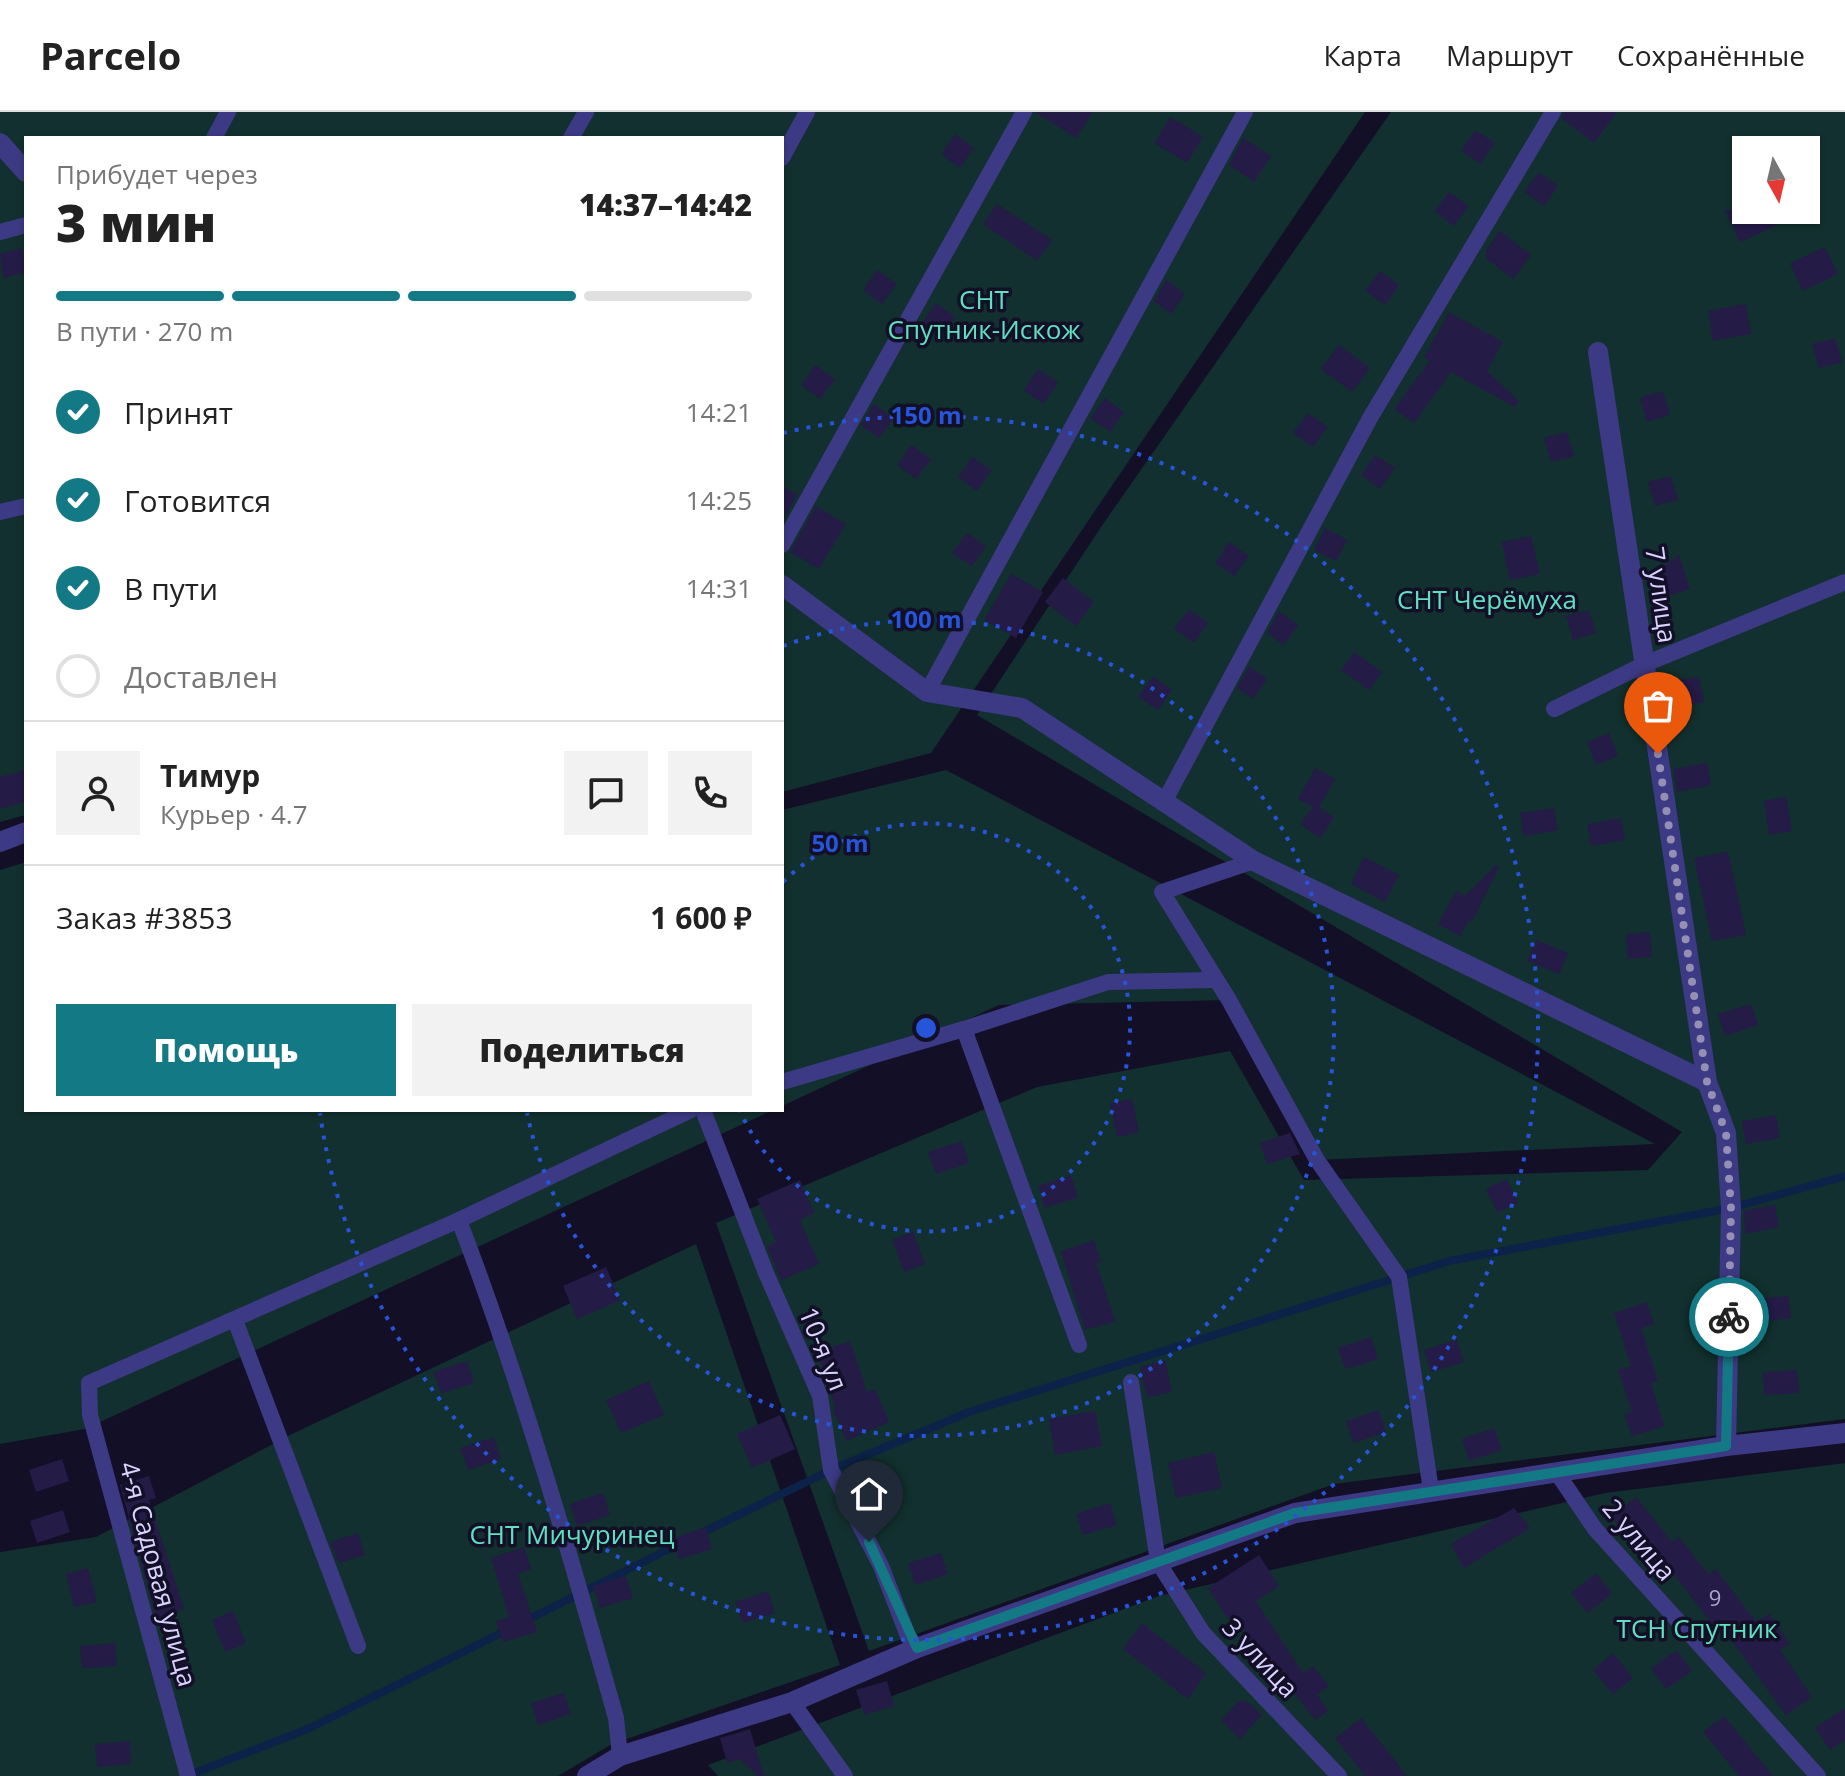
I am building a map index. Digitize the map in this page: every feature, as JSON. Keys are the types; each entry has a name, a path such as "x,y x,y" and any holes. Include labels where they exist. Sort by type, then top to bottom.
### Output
{"street":[{"path":"0,143 24,170"},
{"name":"7 улица","path":"1598,352 1707,1082 1726,1133 1731,1208 1726,1446"},
{"path":"784,586 927,692 1022,708 1254,861 1707,1082"},
{"path":"0,842 24,833"},
{"path":"587,1776 620,1756 792,1702 917,1648 1295,1513 1726,1446 1845,1433"}],"lane":[{"path":"215,136 228,112"},
{"path":"572,136 586,112"},
{"path":"784,154 807,112"},
{"path":"784,541 1024,112"},
{"path":"927,692 1245,112"},
{"path":"1164,802 1370,418 1553,112"},
{"path":"0,232 24,226"},
{"path":"0,512 24,506"},
{"path":"1554,709 1645,664 1845,582"},
{"path":"1254,861 1162,892 1213,980 1229,1000 1317,1160 1399,1277 1431,1490"},
{"path":"784,1081 964,1029 1108,982 1213,980"},
{"path":"964,1029 1079,1345"},
{"path":"358,1646 235,1320 459,1220 687,1112"},
{"name":"10-я ул","path":"704,1112 766,1273 820,1396 831,1470 881,1566 908,1636 917,1648"},
{"path":"459,1220 497,1320 545,1469 616,1718 620,1756"},
{"name":"4-я Садовая улица","path":"188,1776 90,1415 89,1383 235,1320"},
{"path":"1131,1382 1158,1562"},
{"name":"2 улица","path":"1557,1473 1595,1529 1818,1776"},
{"name":"3 улица","path":"1158,1562 1203,1633 1339,1776"},
{"path":"792,1702 845,1776"}],"green space":[{"name":"СНТ Спутник-Искож","path":"0,112 1365,112 931,753 784,791 784,136 24,136 24,816 0,822"},
{"name":"СНТ Черёмуха","path":"1391,112 1845,112 1845,1419 1334,1484 869,1651 716,1223 1037,1087 1230,1051 1304,1180 1648,1170 1682,1132 977,715 1101,527"},
{"path":"946,770 1655,1144 1317,1160 1228,1000 999,1005 784,1105 784,810"},
{"path":"24,863 24,1112 769,1112 85,1429 0,1444 0,870"},
{"name":"СНТ Мичуринец","path":"696,1244 840,1665 612,1744 558,1776 0,1776 0,1552 96,1537 294,1433"},
{"name":"ТСН Спутник","path":"1845,1463 1845,1776 718,1776 708,1765 1159,1596 1605,1493"}],"building":[{"path":"1035,112 1093,112 1076,138"},
{"path":"1564,112 1617,112 1594,143 1562,119"},
{"path":"1170,117 1203,137 1187,163 1154,143"},
{"path":"1475,130 1495,143 1480,164 1461,150"},
{"path":"955,134 974,148 960,168 941,154"},
{"path":"1243,138 1271,156 1254,182 1229,165"},
{"path":"1539,172 1558,186 1544,206 1524,192"},
{"path":"1449,192 1469,206 1454,226 1435,212"},
{"path":"997,204 1052,240 1037,261 983,224"},
{"path":"1725,210 1732,210 1732,224 1774,224 1775,226 1740,242"},
{"path":"1500,231 1531,255 1513,279 1486,258 1486,250"},
{"path":"1825,247 1838,274 1802,291 1790,263"},
{"path":"22,248 24,273 4,278 0,254"},
{"path":"877,270 897,284 882,304 863,290"},
{"path":"1380,271 1399,285 1385,305 1365,291"},
{"path":"1166,280 1185,294 1171,314 1154,301"},
{"path":"936,303 955,317 941,337 922,323"},
{"path":"1746,304 1751,334 1713,341 1708,311"},
{"path":"1449,312 1503,342 1487,371 1519,401 1515,407 1451,372 1414,423 1394,409 1430,360 1424,357"},
{"path":"1835,338 1842,362 1819,368 1812,344"},
{"path":"1339,345 1370,368 1352,392 1321,369"},
{"path":"815,365 835,379 820,399 801,385"},
{"path":"1038,369 1058,383 1043,404 1024,390"},
{"path":"1663,391 1670,415 1647,422 1640,398"},
{"path":"1105,398 1124,412 1110,432 1090,418"},
{"path":"874,404 894,418 879,438 861,425"},
{"path":"1308,413 1327,427 1313,447 1293,433"},
{"path":"1567,432 1574,456 1551,462 1544,438"},
{"path":"911,445 931,459 916,479 897,465"},
{"path":"1375,455 1395,468 1380,489 1361,475"},
{"path":"972,457 992,470 977,491 958,477"},
{"path":"1671,476 1678,500 1655,506 1648,482"},
{"path":"784,487 797,495 784,518"},
{"path":"816,506 846,524 819,569 790,552"},
{"path":"1325,528 1347,540 1336,561 1314,550"},
{"path":"967,533 986,546 972,566 952,553"},
{"path":"1531,536 1540,574 1510,580 1502,542"},
{"path":"1229,542 1249,556 1234,576 1215,563"},
{"path":"1679,555 1690,589 1668,596 1659,569"},
{"path":"1011,574 1043,592 1016,638 984,620"},
{"path":"1063,578 1094,602 1076,626 1045,602"},
{"path":"1189,609 1208,623 1194,643 1174,629"},
{"path":"1589,610 1596,633 1573,640 1566,616"},
{"path":"1279,611 1298,625 1284,645 1267,633"},
{"path":"1354,652 1382,672 1369,690 1341,670"},
{"path":"1249,666 1267,679 1253,699 1237,688"},
{"path":"1153,676 1172,690 1158,710 1138,697"},
{"path":"1699,677 1704,702 1672,707 1668,681"},
{"path":"1609,733 1618,756 1596,765 1587,742"},
{"path":"1707,763 1711,785 1677,792 1673,769"},
{"path":"1315,768 1335,779 1319,807 1334,818 1320,838 1300,824 1313,807 1298,799"},
{"path":"24,771 24,802 0,809 0,777"},
{"path":"1786,797 1792,831 1769,835 1764,801"},
{"path":"1554,808 1558,830 1524,836 1520,813"},
{"path":"1621,818 1625,840 1591,846 1587,824"},
{"path":"1728,852 1746,935 1712,941 1694,858"},
{"path":"1364,857 1399,875 1385,902 1351,884"},
{"path":"1496,865 1499,867 1472,922 1469,920 1460,936 1438,924 1456,891 1465,896"},
{"path":"1650,932 1652,957 1628,959 1626,934"},
{"path":"1536,940 1568,953 1559,974 1527,961"},
{"path":"1751,1004 1758,1025 1725,1036 1718,1014"},
{"path":"1132,1099 1139,1132 1117,1137 1110,1103"},
{"path":"1776,1115 1780,1138 1746,1144 1742,1121"},
{"path":"1290,1133 1300,1154 1267,1164 1260,1143"},
{"path":"962,1141 969,1163 936,1174 928,1152"},
{"path":"1071,1175 1078,1197 1045,1208 1038,1186"},
{"path":"1507,1179 1518,1203 1497,1212 1486,1189"},
{"path":"800,1180 814,1213 800,1220 819,1264 781,1280 767,1246 776,1242 757,1199"},
{"path":"1775,1205 1779,1227 1745,1234 1744,1211"},
{"path":"913,1232 925,1264 904,1272 892,1240"},
{"path":"1094,1240 1101,1262 1096,1263 1115,1321 1085,1330 1061,1251"},
{"path":"606,1267 620,1300 577,1319 563,1286"},
{"path":"1788,1296 1791,1318 1756,1322 1754,1299"},
{"path":"1647,1302 1654,1324 1641,1328 1658,1381 1651,1383 1664,1426 1632,1436 1624,1415 1632,1412 1618,1370 1631,1366 1614,1313"},
{"path":"1371,1337 1378,1359 1345,1369 1338,1348"},
{"path":"1457,1340 1464,1362 1431,1372 1424,1350"},
{"path":"850,1341 867,1392 875,1389 889,1422 846,1441 834,1412 835,1406 817,1352"},
{"path":"1165,1360 1172,1392 1147,1397 1140,1367"},
{"path":"467,1361 474,1383 441,1393 433,1372"},
{"path":"1797,1370 1799,1393 1764,1395 1763,1372"},
{"path":"649,1381 664,1415 621,1433 606,1400"},
{"path":"1379,1410 1386,1432 1353,1443 1346,1421"},
{"path":"1095,1411 1102,1446 1055,1455 1049,1419"},
{"path":"780,1415 795,1449 752,1468 737,1434"},
{"path":"1494,1428 1502,1450 1469,1461 1462,1439"},
{"path":"494,1437 501,1459 468,1470 460,1448"},
{"path":"1214,1452 1222,1488 1176,1498 1168,1463"},
{"path":"62,1459 69,1481 36,1492 29,1470"},
{"path":"149,1476 156,1498 149,1500 184,1609 156,1618 120,1485"},
{"path":"888,1483 895,1505 867,1514 856,1494"},
{"path":"603,1493 610,1515 577,1526 570,1504"},
{"path":"1636,1497 1672,1542 1679,1537 1708,1574 1716,1569 1756,1622 1769,1614 1790,1644 1780,1650 1812,1697 1786,1715 1720,1625 1715,1628 1674,1574 1670,1577 1634,1532 1627,1537 1611,1517"},
{"path":"1110,1503 1117,1525 1083,1535 1076,1514"},
{"path":"1514,1508 1530,1528 1464,1568 1451,1544"},
{"path":"63,1510 70,1532 37,1543 30,1521"},
{"path":"706,1527 712,1549 679,1559 672,1538"},
{"path":"358,1533 365,1555 339,1563 330,1542"},
{"path":"524,1547 531,1569 518,1574 537,1632 503,1642 496,1621 509,1617 491,1558"},
{"path":"941,1553 948,1574 915,1585 908,1563"},
{"path":"1259,1555 1279,1586 1256,1601 1303,1673 1313,1666 1329,1686 1317,1695 1328,1711 1315,1720 1267,1659 1264,1660 1234,1615 1228,1619 1208,1588"},
{"path":"88,1568 97,1602 74,1607 66,1574"},
{"path":"1596,1573 1612,1594 1587,1613 1571,1593"},
{"path":"626,1576 633,1598 600,1608 593,1586"},
{"path":"768,1591 775,1613 742,1623 735,1602"},
{"path":"233,1611 246,1643 225,1652 212,1620"},
{"path":"1142,1623 1206,1673 1188,1699 1123,1649"},
{"path":"115,1643 117,1666 82,1668 80,1646"},
{"path":"1677,1650 1692,1671 1666,1689 1651,1668"},
{"path":"1613,1653 1633,1678 1613,1694 1593,1670"},
{"path":"887,1681 894,1706 864,1715 856,1690"},
{"path":"564,1693 571,1714 538,1725 531,1703"},
{"path":"1239,1701 1247,1701 1262,1715 1240,1739 1221,1720"},
{"path":"1845,1708 1845,1740 1830,1750 1815,1728"},
{"path":"1724,1716 1773,1776 1739,1776 1703,1732"},
{"path":"1361,1718 1407,1776 1365,1776 1335,1738"},
{"path":"750,1729 764,1776 758,1776 740,1759 727,1763 720,1738"},
{"path":"130,1741 131,1764 97,1767 95,1744"}],"waterway":[{"path":"697,1535 831,1470 969,1412 1449,1261 1731,1208 1845,1176"},
{"path":"525,1621 685,1541"},
{"path":"187,1776 310,1728 509,1629"}],"way so far":[{"path":"1658,754 1707,1082 1726,1133 1731,1208 1729,1317"}],"route":[{"path":"869,1542 908,1636 917,1648 1295,1513 1726,1446 1729,1317"}]}
